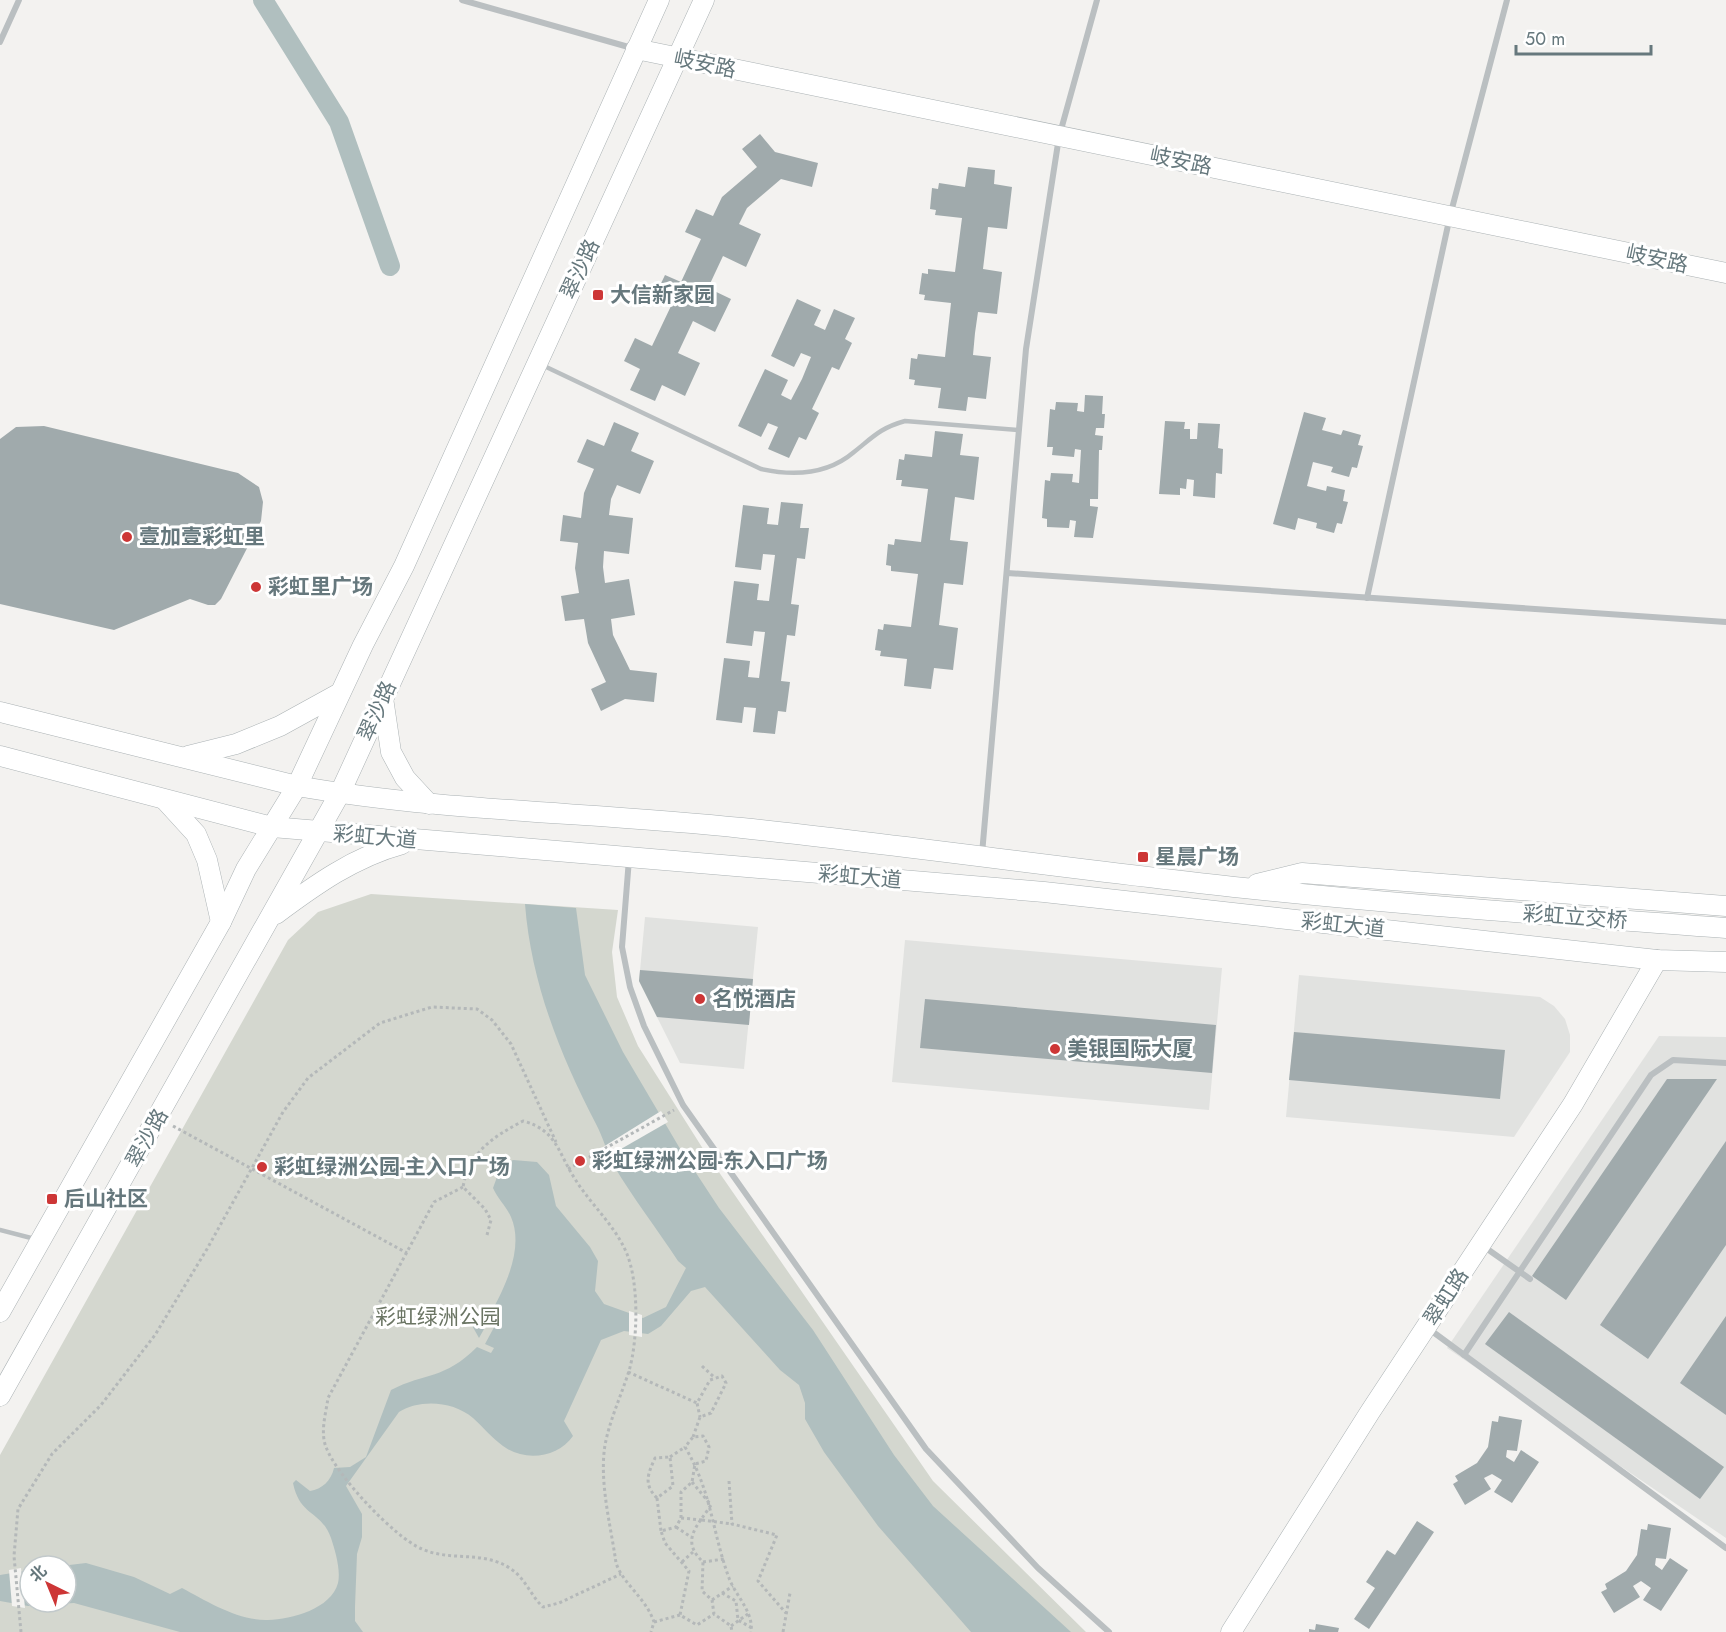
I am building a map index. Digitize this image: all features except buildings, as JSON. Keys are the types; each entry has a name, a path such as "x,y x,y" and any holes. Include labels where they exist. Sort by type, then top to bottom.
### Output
{"main road":[{"name":"翠沙路","path":"0,1312 221,922 246,869 297,786 340,693 404,566 658,0"},
{"name":"翠沙路","path":"0,1395 340,793 704,0"},
{"name":"岐安路","path":"636,49 1726,273"},
{"path":"183,757 236,744 280,726 340,693"},
{"path":"383,698 390,752 405,778 429,804"},
{"name":"彩虹大道","path":"0,712 297,786 340,793 429,804 737,827 1242,888 1423,905"},
{"name":"彩虹大道","path":"0,756 272,827 414,841 1044,892 1657,960 1726,962"},
{"path":"165,800 196,834 207,860 221,922"},
{"path":"269,919 325,877 378,851 414,841"},
{"path":"1242,888 1302,873 1726,906"},
{"name":"彩虹立交桥","path":"1423,905 1726,928"},
{"name":"翠虹路","path":"1231,1632 1426,1327 1573,1104 1657,960"}],"street":[{"path":"0,42 19,0"},
{"path":"462,0 636,49"},
{"path":"981,855 1026,349 1059,137 1097,0"},
{"path":"1367,598 1450,216 1507,0"},
{"path":"1006,573 1726,622"},
{"path":"629,858 622,947 630,987 644,1026 682,1105 926,1449 1038,1568 1109,1632"},
{"path":"1464,1355 1651,1075 1672,1060 1726,1063"},
{"path":"1480,1244 1530,1280"},
{"path":"1426,1327 1726,1548"}],"lane":[{"path":"537,363 761,469 784,474 809,473 832,466 853,453 871,436 887,426 905,421 1019,430"},
{"path":"0,1230 42,1240"}],"path":[{"path":"21,1632 18,1623 14,1556 18,1509 52,1454 102,1405 154,1335 283,1112 308,1078 380,1023 432,1007 477,1009 492,1020 511,1044 568,1169 584,1194 615,1231 623,1246 632,1273 635,1345 609,1427 604,1470 616,1563 621,1574 649,1607 654,1622 651,1632"},
{"path":"568,1169 668,1113"},
{"path":"158,1118 408,1253"},
{"path":"463,1187 466,1170 476,1154 493,1137 523,1121 540,1126 556,1142"},
{"path":"463,1187 485,1209 491,1220 487,1235"},
{"path":"463,1187 434,1202 328,1398 323,1424 325,1446 370,1508 401,1536 423,1550 488,1558 511,1569 543,1607 559,1604 621,1574"},
{"path":"702,1366 715,1378"},
{"path":"628,1372 697,1402"},
{"path":"680,1615 689,1571 665,1543 661,1531 657,1498 649,1491 646,1476 655,1458 670,1456 685,1447 693,1437 700,1417 697,1402 710,1380 722,1376 726,1383 711,1413 700,1417"},
{"path":"693,1437 703,1436 709,1447 706,1461 695,1464"},
{"path":"685,1447 695,1464 711,1505 733,1586 748,1614 752,1630"},
{"path":"670,1456 673,1486 681,1492"},
{"path":"661,1531 676,1527 681,1518 681,1492 692,1482 695,1464"},
{"path":"729,1481 732,1524"},
{"path":"692,1482 711,1505"},
{"path":"657,1498 673,1486"},
{"path":"711,1505 691,1537 693,1552 703,1562 702,1590 711,1600 714,1614 731,1626 732,1632"},
{"path":"681,1518 732,1524 777,1535 758,1581 786,1613"},
{"path":"676,1527 691,1537"},
{"path":"682,1562 693,1552"},
{"path":"703,1562 724,1558"},
{"path":"711,1600 733,1586"},
{"path":"722,1593 736,1601 738,1620 752,1630"},
{"path":"783,1632 790,1593"},
{"path":"697,1625 714,1614"},
{"path":"731,1626 748,1614"},
{"path":"654,1622 680,1615 697,1625 699,1632"}],"shaded area":[{"path":"525,904 576,908 585,975 623,1052 679,1147 719,1208 813,1330 894,1455 933,1506 1071,1632 971,1632 878,1526 824,1452 805,1419 805,1403 799,1385 780,1370 705,1287 691,1291 661,1326 648,1334 624,1331 601,1340 564,1421 573,1436 559,1449 550,1453 530,1456 511,1451 465,1412 446,1405 417,1405 399,1412 346,1486 362,1514 362,1537 357,1554 355,1621 363,1632 180,1632 78,1604 78,1564 86,1563 134,1577 170,1594 182,1588 224,1610 257,1619 268,1620 299,1615 327,1600 334,1592 339,1578 334,1548 322,1522 300,1502 293,1483 296,1480 310,1491 314,1490 328,1480 334,1468 350,1467 366,1457 391,1390 455,1365 477,1347 491,1353 494,1348 485,1344 499,1318 492,1315 479,1338 470,1322 481,1312 492,1311 512,1266 514,1229 509,1213 493,1188 501,1166 513,1160 537,1162 549,1175 556,1206 590,1247 598,1261 595,1291 604,1304 643,1318 666,1307 686,1268 678,1261 629,1190 609,1156 559,1045 541,990 528,933"},
{"name":"名悦酒店","path":"645,917 758,927 744,1069 680,1063 639,981"},
{"name":"美银国际大厦","path":"905,940 1222,968 1209,1110 892,1082"},
{"path":"1299,975 1540,997 1554,1006 1565,1019 1570,1035 1570,1052 1514,1137 1286,1117"},
{"path":"1659,1036 1726,1037 1726,1538 1447,1348"},
{"path":"18,1572 18,1604 0,1601 0,1575"}],"green space":[{"name":"彩虹绿洲公园","path":"371,894 618,910 612,952 617,997 638,1046 705,1152 933,1481 1086,1632 0,1632 0,1455 288,940 318,912"}],"pier":[{"path":"661,1111 668,1122 607,1157 603,1147"},
{"path":"629,1311 642,1315 642,1337 629,1335"},
{"path":"18,1568 18,1607 12,1606 9,1570"}],"waterway":[{"path":"263,0 339,122 390,266"}],"place":[{"name":"大信新家园","path":"598,295"},
{"name":"壹加壹彩虹里","path":"127,537"},
{"name":"彩虹里广场","path":"256,587"},
{"name":"星晨广场","path":"1143,857"},
{"name":"名悦酒店","path":"700,999"},
{"name":"美银国际大厦","path":"1055,1049"},
{"name":"彩虹绿洲公园-东入口广场","path":"580,1161"},
{"name":"彩虹绿洲公园-主入口广场","path":"262,1167"},
{"name":"后山社区","path":"52,1199"}]}
